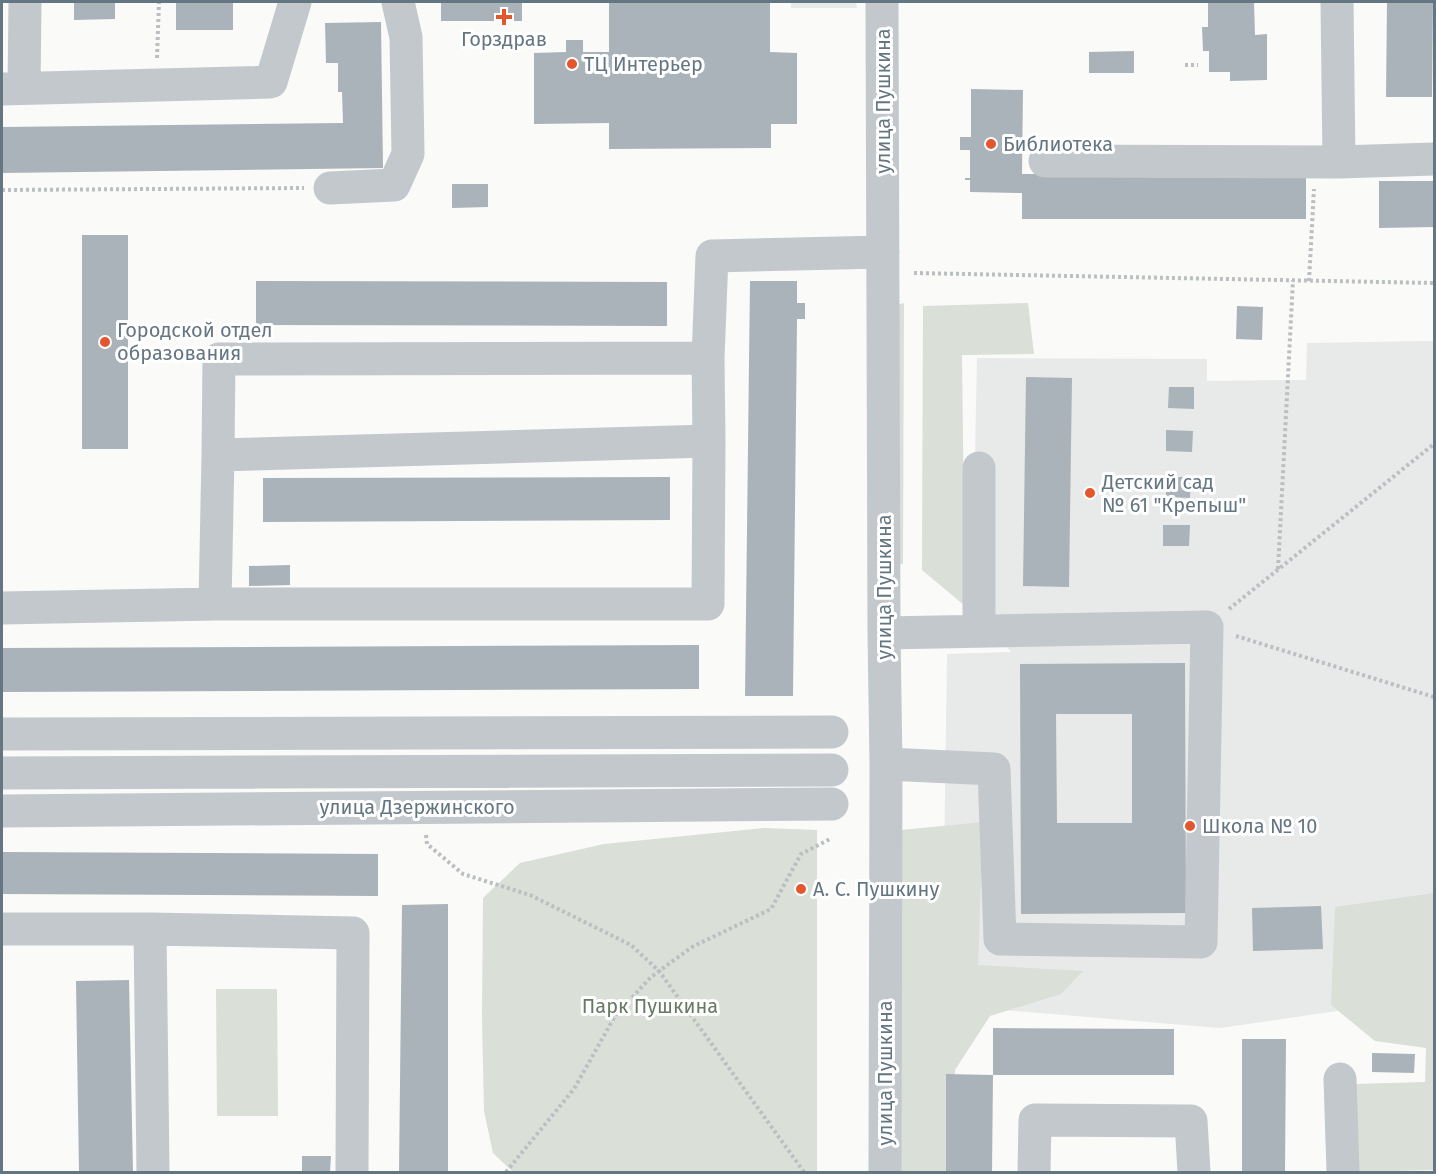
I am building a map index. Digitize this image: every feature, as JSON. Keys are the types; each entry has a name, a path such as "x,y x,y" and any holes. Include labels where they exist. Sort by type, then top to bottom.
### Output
{"street":[{"path":"24,2 13,88 271,82 295,2"},
{"path":"330,188 394,185 408,154 406,37 398,2"},
{"name":"улица Пушкина","path":"882,2 886,764 885,1173"},
{"path":"1328,162 1337,2"},
{"path":"1045,161 1328,162 1434,159"},
{"path":"2,608 215,604 708,604 708,358 712,256 883,252"},
{"path":"215,604 219,359 708,358"},
{"path":"218,455 709,441"},
{"path":"979,468 979,630"},
{"path":"884,633 1207,627 1201,942 1000,939 994,769 886,764"},
{"path":"2,734 832,732"},
{"name":"улица Дзержинского","path":"2,773 832,770"},
{"name":"улица Дзержинского","path":"2,811 832,804"},
{"path":"2,929 353,933 352,1173"},
{"path":"150,929 153,1173"},
{"path":"1340,1079 1343,1173"},
{"path":"1034,1173 1035,1120 1191,1120 1194,1173"}],"path":[{"path":"156,85 159,2"},
{"path":"1185,65 1198,65"},
{"path":"1309,281 1328,162"},
{"path":"2,190 330,188"},
{"path":"914,273 1434,283"},
{"path":"1278,570 1293,280"},
{"path":"1207,627 1434,444"},
{"path":"1207,627 1434,697"},
{"path":"423,807 427,844 463,874 530,894 631,945 659,971 804,1173"},
{"path":"506,1173 574,1089 615,1016 651,977 692,947 771,909 801,854 832,838"}],"shaded area":[{"path":"791,2 856,2 857,8 791,8"},
{"name":"Школа № 10","path":"1434,341 1434,997 1220,1028 942,1005 947,654 1011,652 972,604 977,358 1207,359 1207,381 1306,380 1307,343"}],"green space":[{"path":"904,303 903,564 883,566 889,307"},
{"path":"1028,303 1034,354 962,355 965,606 922,570 923,306"},
{"path":"983,822 978,965 1083,971 1061,994 990,1016 955,1070 953,1172 897,1172 901,830"},
{"name":"Парк Пушкина","path":"764,828 817,830 817,1172 513,1172 493,1153 484,1111 483,898 520,863 604,844"},
{"path":"1434,893 1434,1170 1357,1172 1355,1084 1425,1082 1426,1048 1375,1041 1331,1005 1335,907"},
{"path":"216,989 277,989 278,1116 217,1116"}],"building":[{"path":"74,2 115,2 115,19 74,20"},
{"path":"176,2 233,2 233,30 176,30"},
{"path":"441,2 522,2 522,21 441,21"},
{"path":"609,2 770,2 770,52 797,53 797,124 771,124 771,148 609,149 609,123 534,124 534,53 566,52 566,40 583,40 583,52 609,52"},
{"path":"1208,2 1254,2 1255,35 1267,34 1267,80 1230,81 1230,72 1209,72 1209,51 1203,51 1202,27 1208,27"},
{"path":"1387,2 1433,2 1432,97 1386,97"},
{"path":"381,22 383,168 2,173 2,127 343,123 342,92 338,92 338,63 326,63 325,23"},
{"path":"1134,51 1134,73 1089,73 1089,52"},
{"path":"971,89 1023,90 1022,174 1306,174 1306,219 1022,219 1022,193 970,192 970,180 965,180 965,178 970,178 970,150 960,150 960,137 971,137"},
{"path":"1379,181 1434,181 1434,227 1379,228"},
{"path":"452,184 488,184 488,207 452,208"},
{"name":"Городской отдел образования","path":"82,235 128,235 128,449 82,449"},
{"path":"256,281 667,282 667,326 256,325"},
{"path":"750,281 797,281 797,303 805,303 805,319 797,319 793,696 745,696"},
{"path":"1237,306 1263,307 1262,340 1236,339"},
{"path":"1026,377 1072,378 1069,587 1023,586"},
{"path":"1169,387 1194,387 1194,409 1168,408"},
{"path":"1166,430 1193,431 1192,452 1166,451"},
{"path":"670,477 670,520 263,522 263,478"},
{"path":"1166,477 1191,477 1190,498 1166,497"},
{"path":"1163,525 1190,525 1189,546 1163,546"},
{"path":"290,565 290,585 249,586 249,566"},
{"path":"699,645 699,689 2,692 2,648"},
{"path":"1185,663 1186,913 1021,914 1020,664","holes":["1056,714 1132,714 1132,823 1057,823"]},
{"path":"2,852 378,854 378,896 2,894"},
{"path":"448,904 448,1172 399,1172 402,905"},
{"path":"1321,906 1323,949 1253,951 1252,908"},
{"path":"129,980 133,1172 79,1172 76,981"},
{"path":"993,1028 1174,1029 1174,1075 993,1075"},
{"path":"1242,1039 1286,1039 1285,1172 1242,1172"},
{"path":"1372,1053 1415,1054 1414,1073 1372,1072"},
{"path":"946,1074 993,1075 992,1172 946,1172"},
{"path":"302,1156 331,1156 330,1172 302,1172"}],"place":[{"name":"Горздрав","path":"504,17"},
{"name":"ТЦ Интерьер","path":"572,64"},
{"name":"Библиотека","path":"991,144"},
{"name":"Городской отдел образования","path":"105,342"},
{"name":"Детский сад № 61 \"Крепыш\"","path":"1090,493"},
{"name":"Школа № 10","path":"1190,826"},
{"name":"А. С. Пушкину","path":"801,889"}]}
